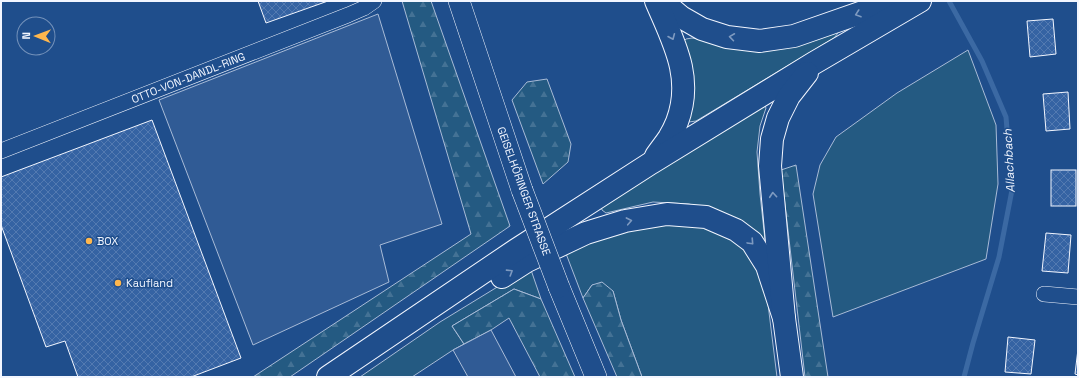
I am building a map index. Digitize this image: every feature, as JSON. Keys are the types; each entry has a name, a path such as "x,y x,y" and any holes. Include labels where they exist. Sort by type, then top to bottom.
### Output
{"main road":[{"name":"GEISELHÖRINGER STRASSE","path":"459,1 522,190 559,287 596,377"},
{"path":"650,163 670,138 683,102 684,88 680,59 656,1"},
{"path":"662,1 681,17 702,29 728,37 760,41 794,36 880,6 909,1"},
{"path":"328,377 516,250 650,163 814,63 920,1"},
{"path":"792,377 784,318 770,166 772,139 778,118 789,96 814,63"},
{"path":"401,328 469,297 527,261 586,233 625,221 667,214 706,217 736,230 752,242 767,266 784,318"}],"street":[{"name":"OTTO-VON-DANDL-RING","path":"1,151 364,8 374,1"},
{"path":"1044,294 1078,297"}],"green space":[{"path":"402,1 431,1 510,226 290,377 253,377 471,234"},
{"path":"838,31 834,38 696,121 689,122 687,120 683,42 686,39 692,38 704,40"},
{"path":"968,50 996,125 998,184 986,259 833,317 813,194 820,165 836,137 897,93"},
{"path":"547,79 571,144 568,162 543,184 512,100 527,82"},
{"path":"760,106 765,106 766,108 760,126 757,152 765,240 762,241 713,211 689,204 653,202 606,213 602,210 601,206"},
{"path":"796,165 828,377 805,377 781,170"},
{"path":"671,221 705,227 731,238 745,250 758,267 767,296 777,377 642,377 621,320 613,291 592,285 583,298 565,251 608,235"},
{"path":"530,267 541,299 514,289 452,326 464,344 412,377 360,377 440,322"},
{"path":"602,282 613,291 621,320 642,377 617,377 583,298 592,285"},
{"path":"514,289 541,299 575,377 540,377 509,318 491,330 464,344 452,326"}],"shaded area":[{"path":"378,14 442,224 380,245 389,282 253,345 159,100"},
{"path":"491,330 516,377 468,377 453,350"}],"building":[{"path":"258,1 328,1 266,23"},
{"path":"1053,19 1056,54 1030,57 1027,21"},
{"path":"1068,92 1070,129 1046,131 1043,94"},
{"name":"Kaufland","path":"152,120 241,358 191,377 78,377 65,341 46,347 1,225 1,177"},
{"path":"1051,170 1076,170 1076,206 1051,206"},
{"path":"1046,233 1071,235 1068,273 1042,271"},
{"path":"1008,337 1035,340 1031,374 1005,372"},
{"path":"1078,349 1078,375 1075,374"}],"waterway":[{"name":"Allachbach","path":"949,1 982,61 1006,117 1012,190 999,257 964,377"}],"place":[{"name":"BOX","path":"89,241"},
{"name":"Kaufland","path":"118,283"}]}
